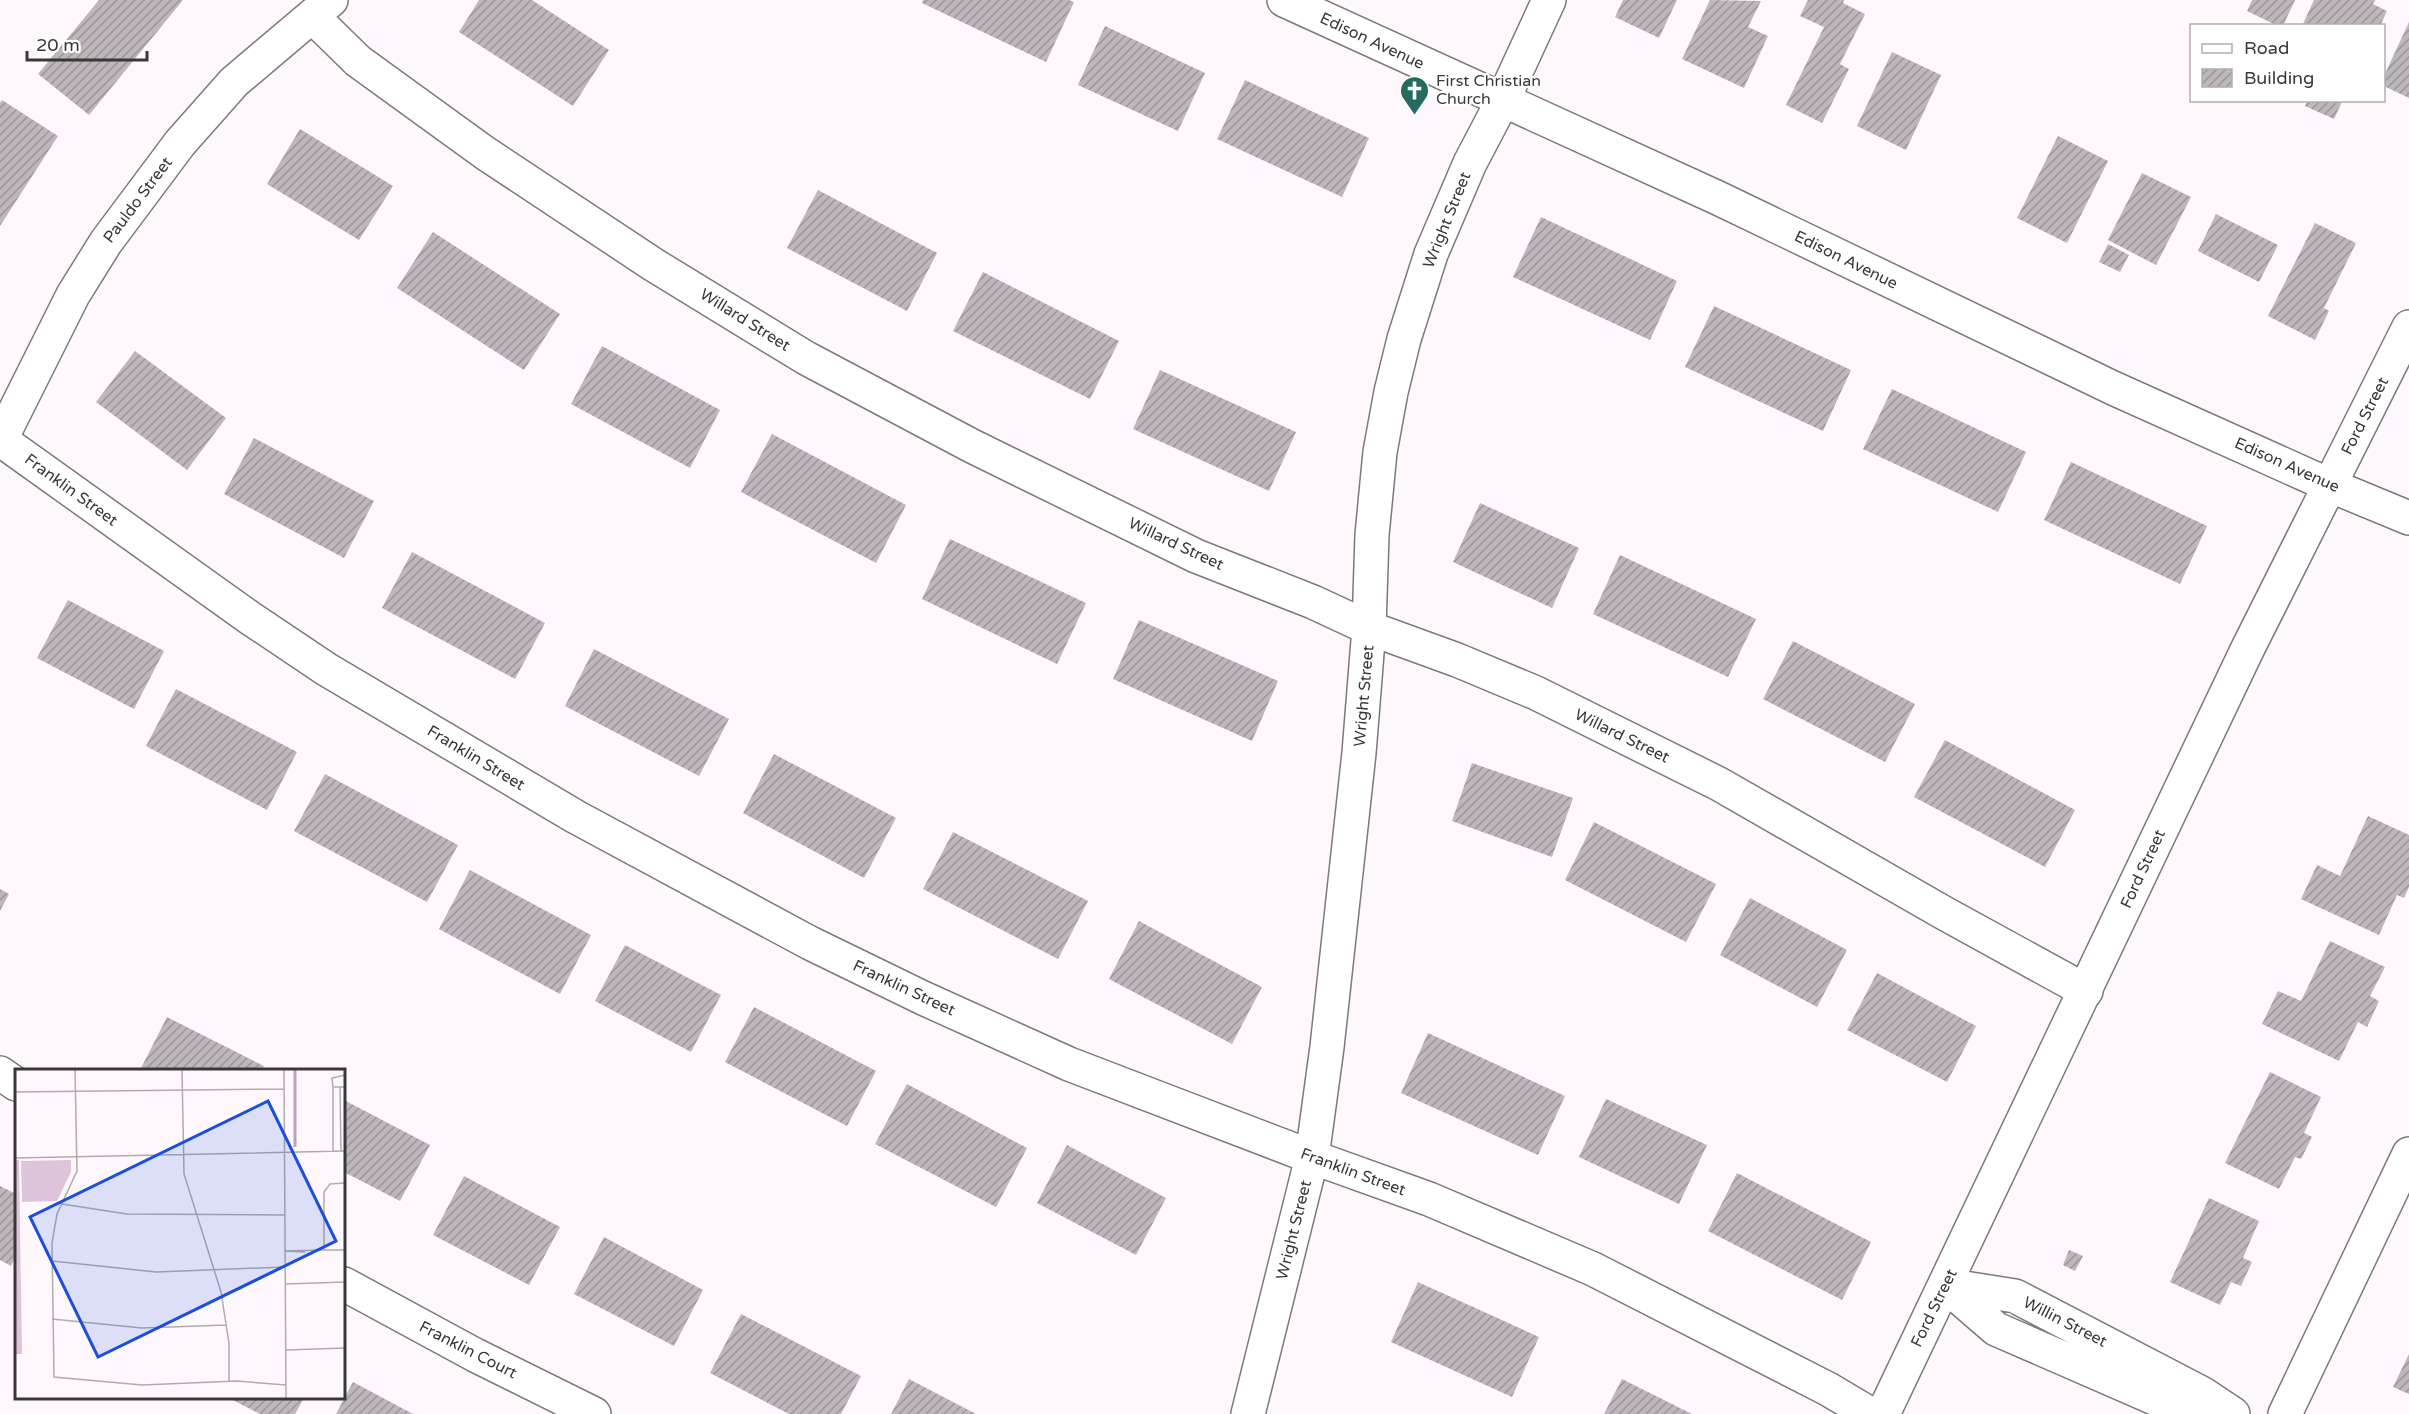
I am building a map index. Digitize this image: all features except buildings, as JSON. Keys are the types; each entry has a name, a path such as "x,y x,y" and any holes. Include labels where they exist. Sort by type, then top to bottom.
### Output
{"street":[{"name":"Edison Avenue","path":"1284,0 1502,102 1718,198 2113,388 2329,485 2409,518"},
{"name":"Wright Street","path":"1248,1414 1312,1158 1327,1047 1358,765 1369,628 1372,535 1380,452 1399,360 1431,254 1470,163 1502,102 1549,0"},
{"name":"Pauldo Street","path":"0,441 68,304 106,242 180,143 234,82 321,8"},
{"name":"Willard Street","path":"321,8 358,61 485,153 654,265 806,358 972,446 1196,556 1313,602 1369,628 1536,693 1719,784 1944,914 2086,991"},
{"name":"Ford Street","path":"1883,1414 2247,650 2409,327"},
{"name":"Franklin Street","path":"0,441 326,669 576,817 810,943 923,998 1070,1064 1312,1158 1430,1199 1593,1269 1828,1389 1870,1414"},
{"path":"0,1073 15,1083"},
{"path":"2285,1414 2409,1154"},
{"name":"Franklin Court","path":"345,1285 475,1355 594,1414"},
{"name":"Willin Street","path":"1945,1286 1996,1329 2191,1414"},
{"name":"Willin Street","path":"1945,1286 2015,1296 2203,1394 2233,1414"}],"place":[{"name":"First Christian Church","path":"1415,116"}]}
